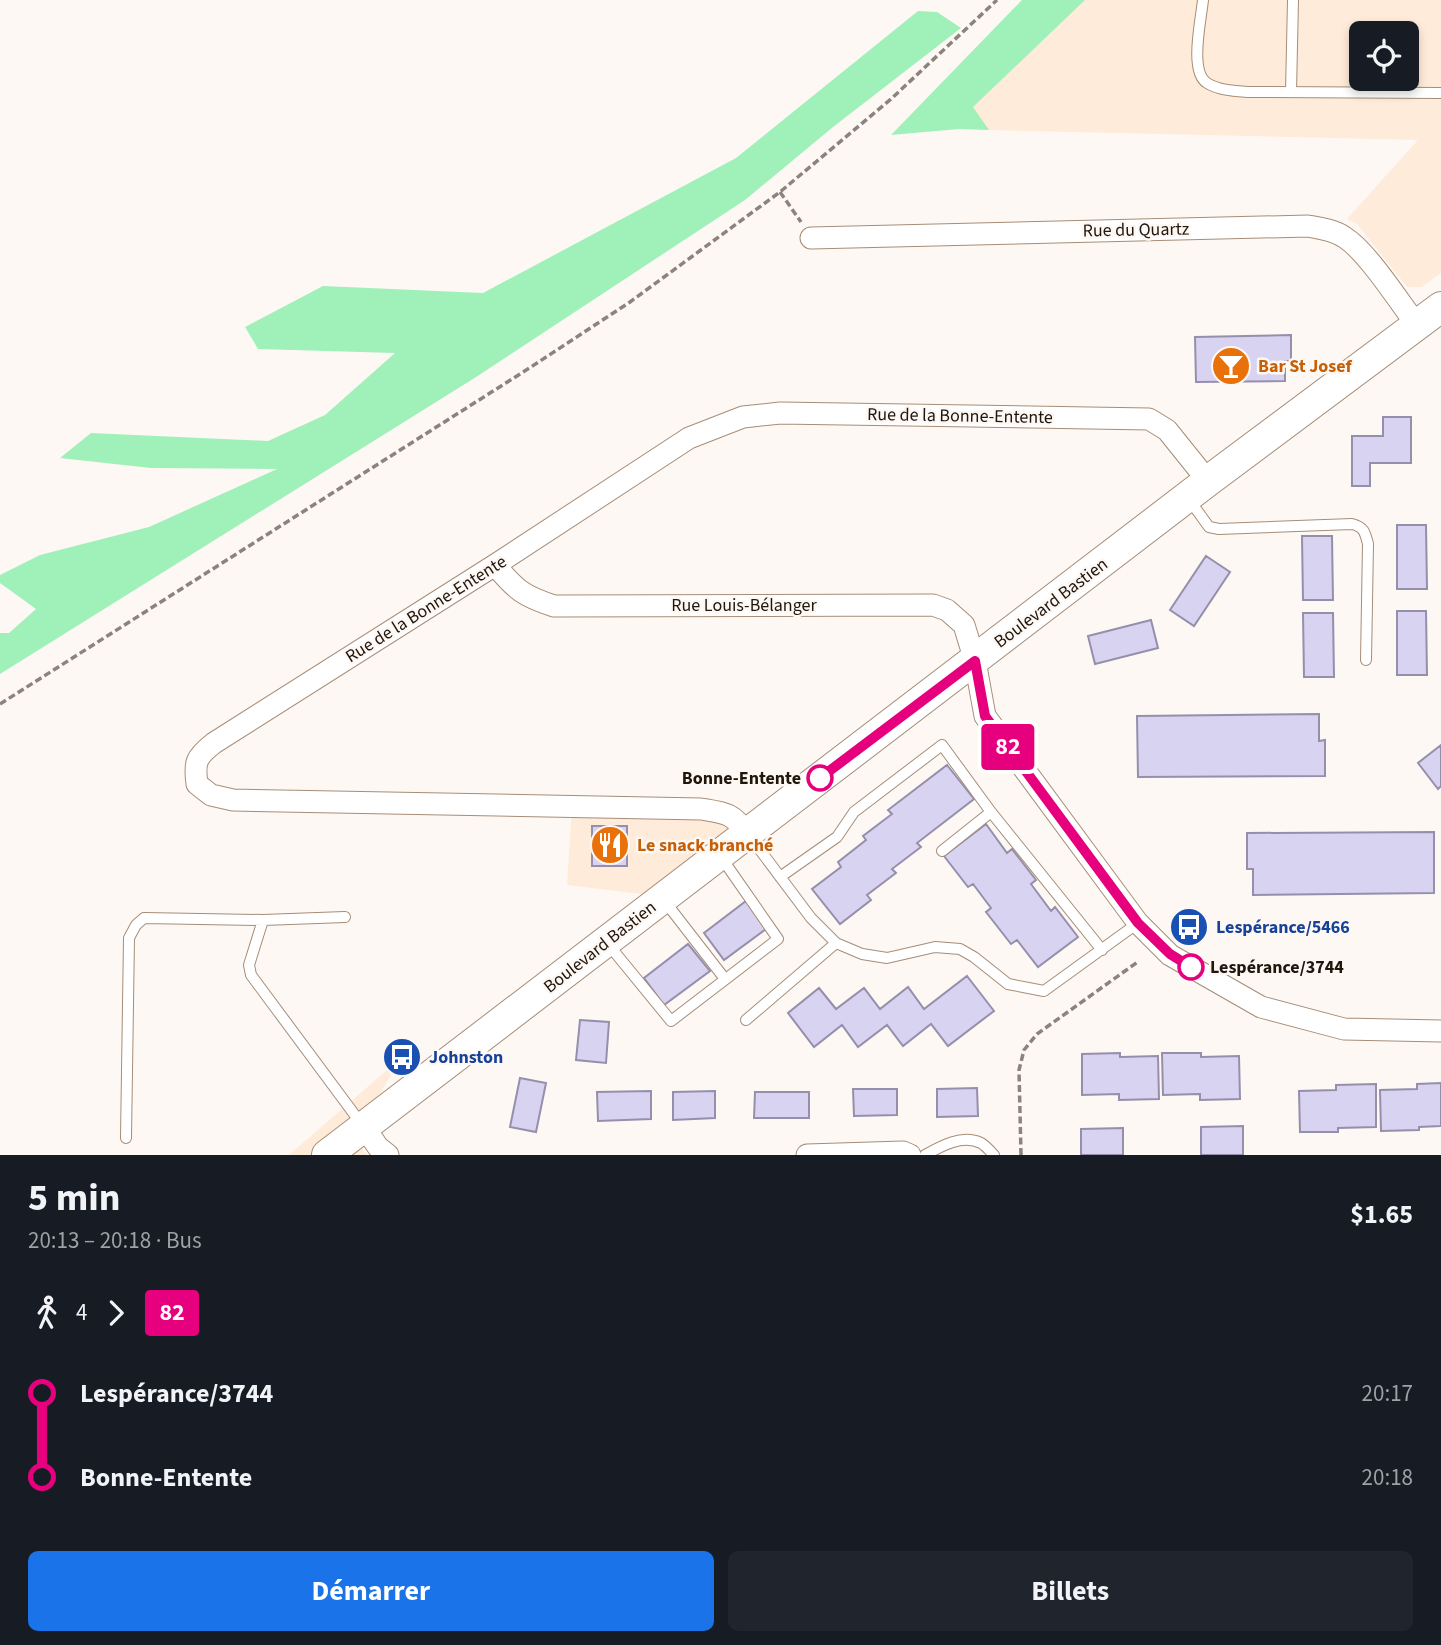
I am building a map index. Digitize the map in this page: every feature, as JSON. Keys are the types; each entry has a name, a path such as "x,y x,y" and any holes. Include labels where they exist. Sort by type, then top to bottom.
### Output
{"main road":[{"name":"Boulevard Bastien","path":"327,1155 1441,307"}],"street":[{"name":"Rue du Quartz","path":"811,238 1308,226 1332,231 1357,246 1417,325"},
{"name":"Rue de la Bonne-Entente","path":"747,834 737,819 701,808 233,800 211,795 197,784 195,768 200,754 214,743 689,438 743,417 780,414 1149,419 1167,429 1198,490"},
{"name":"Rue Louis-Bélanger","path":"495,565 513,587 532,599 554,606 933,605 947,610 964,625 975,661 985,716 1138,923 1170,954 1261,1007 1344,1029 1441,1031"},
{"path":"365,1128 378,1147 388,1155"},
{"path":"807,1155 903,1152 910,1155"}],"lane":[{"path":"1203,0 1196,68 1205,82 1222,89 1441,93"},
{"path":"1291,92 1293,0"},
{"path":"1198,490 1209,527 1219,529 1352,524 1361,527 1368,544 1366,660"},
{"path":"779,877 837,837 854,812 942,745 1102,950"},
{"path":"942,851 991,811"},
{"path":"747,834 811,918 836,943 862,954 887,958 936,947 960,950 974,957 1008,984 1044,991 1138,923"},
{"path":"606,942 671,1021 778,939 720,855"},
{"path":"663,898 726,979"},
{"path":"127,1138 129,938 136,925 144,918 263,920 345,917"},
{"path":"263,920 249,965 251,975 365,1128"},
{"path":"746,1020 836,943"},
{"path":"925,1155 961,1140 981,1143 994,1155"}],"path":[{"path":"0,704 630,302 780,192 891,99 997,0"},
{"path":"780,192 800,219"},
{"path":"1021,1155 1019,1070 1024,1050 1046,1027 1139,961"}],"shaded area":[{"path":"1085,0 1441,0 1441,273 1422,287 1407,287 1357,224 1347,219 1418,140 989,130 972,107"},
{"path":"572,806 701,809 747,834 666,897 567,885"},
{"path":"402,1057 353,1138 367,1155 289,1155"}],"green space":[{"path":"1022,0 1085,0 973,107 989,130 959,129 891,135"},
{"path":"918,11 937,12 961,28 833,127 745,200 473,379 0,674 0,633 9,633 36,609 0,583 0,575 40,555 149,527 277,469 151,468 60,458 91,433 268,441 325,415 395,353 258,349 245,327 323,286 483,293 736,158"}],"building":[{"path":"1291,335 1291,361 1285,361 1285,381 1196,382 1195,337"},
{"path":"1383,417 1411,417 1411,463 1370,463 1370,486 1352,486 1352,436 1383,436"},
{"path":"1397,525 1426,525 1427,589 1397,589"},
{"path":"1302,536 1332,536 1333,600 1303,600"},
{"path":"1206,556 1230,572 1194,626 1170,610"},
{"path":"1397,611 1426,611 1427,675 1397,675"},
{"path":"1303,613 1333,613 1334,677 1304,677"},
{"path":"1151,620 1158,648 1095,664 1088,636"},
{"path":"1319,714 1319,741 1325,740 1325,776 1138,777 1137,716"},
{"path":"1441,745 1441,786 1438,789 1418,763"},
{"path":"947,765 974,799 917,843 921,847 892,869 896,873 867,895 871,900 840,924 812,889 841,867 838,862 866,840 863,836 892,814 888,810"},
{"path":"986,824 1007,853 1012,849 1036,880 1031,884 1051,911 1055,907 1078,937 1038,967 1017,940 1011,944 986,912 991,908 973,884 968,887 944,856"},
{"path":"592,826 627,826 627,866 592,866"},
{"path":"1434,832 1434,893 1253,895 1253,869 1247,869 1247,833"},
{"path":"746,901 766,929 724,960 704,933"},
{"path":"688,944 710,971 664,1005 644,978"},
{"path":"967,976 994,1011 948,1046 931,1024 903,1046 887,1025 858,1047 842,1025 814,1047 788,1013 819,988 836,1009 864,988 880,1009 908,987 924,1009"},
{"path":"580,1020 609,1022 606,1063 576,1060"},
{"path":"1120,1053 1120,1057 1158,1056 1159,1099 1119,1100 1119,1094 1082,1095 1082,1054"},
{"path":"1162,1053 1201,1053 1201,1057 1239,1056 1240,1099 1200,1100 1200,1094 1163,1095"},
{"path":"520,1078 546,1083 536,1132 510,1127"},
{"path":"1441,1083 1441,1126 1419,1127 1419,1130 1381,1131 1380,1090 1417,1089 1417,1084"},
{"path":"1376,1084 1376,1127 1338,1128 1338,1132 1300,1132 1299,1091 1336,1090 1336,1085"},
{"path":"977,1088 978,1116 937,1117 937,1089"},
{"path":"853,1089 897,1089 897,1115 854,1116"},
{"path":"651,1091 651,1119 598,1121 597,1092"},
{"path":"715,1091 715,1118 673,1120 673,1092"},
{"path":"755,1092 809,1092 809,1118 754,1118"},
{"path":"1243,1126 1243,1155 1201,1155 1201,1127"},
{"path":"1123,1128 1123,1155 1081,1155 1081,1129"}],"bus line":[{"name":"82","path":"820,778 975,661 985,716 1138,923 1170,954 1191,967"}],"place":[{"name":"Bar St Josef","path":"1231,366"},
{"name":"Bonne-Entente","path":"820,778"},
{"name":"Le snack branché","path":"610,845"},
{"name":"Lespérance/5466","path":"1189,927"},
{"name":"Lespérance/3744","path":"1191,967"},
{"name":"Johnston","path":"402,1057"}]}
